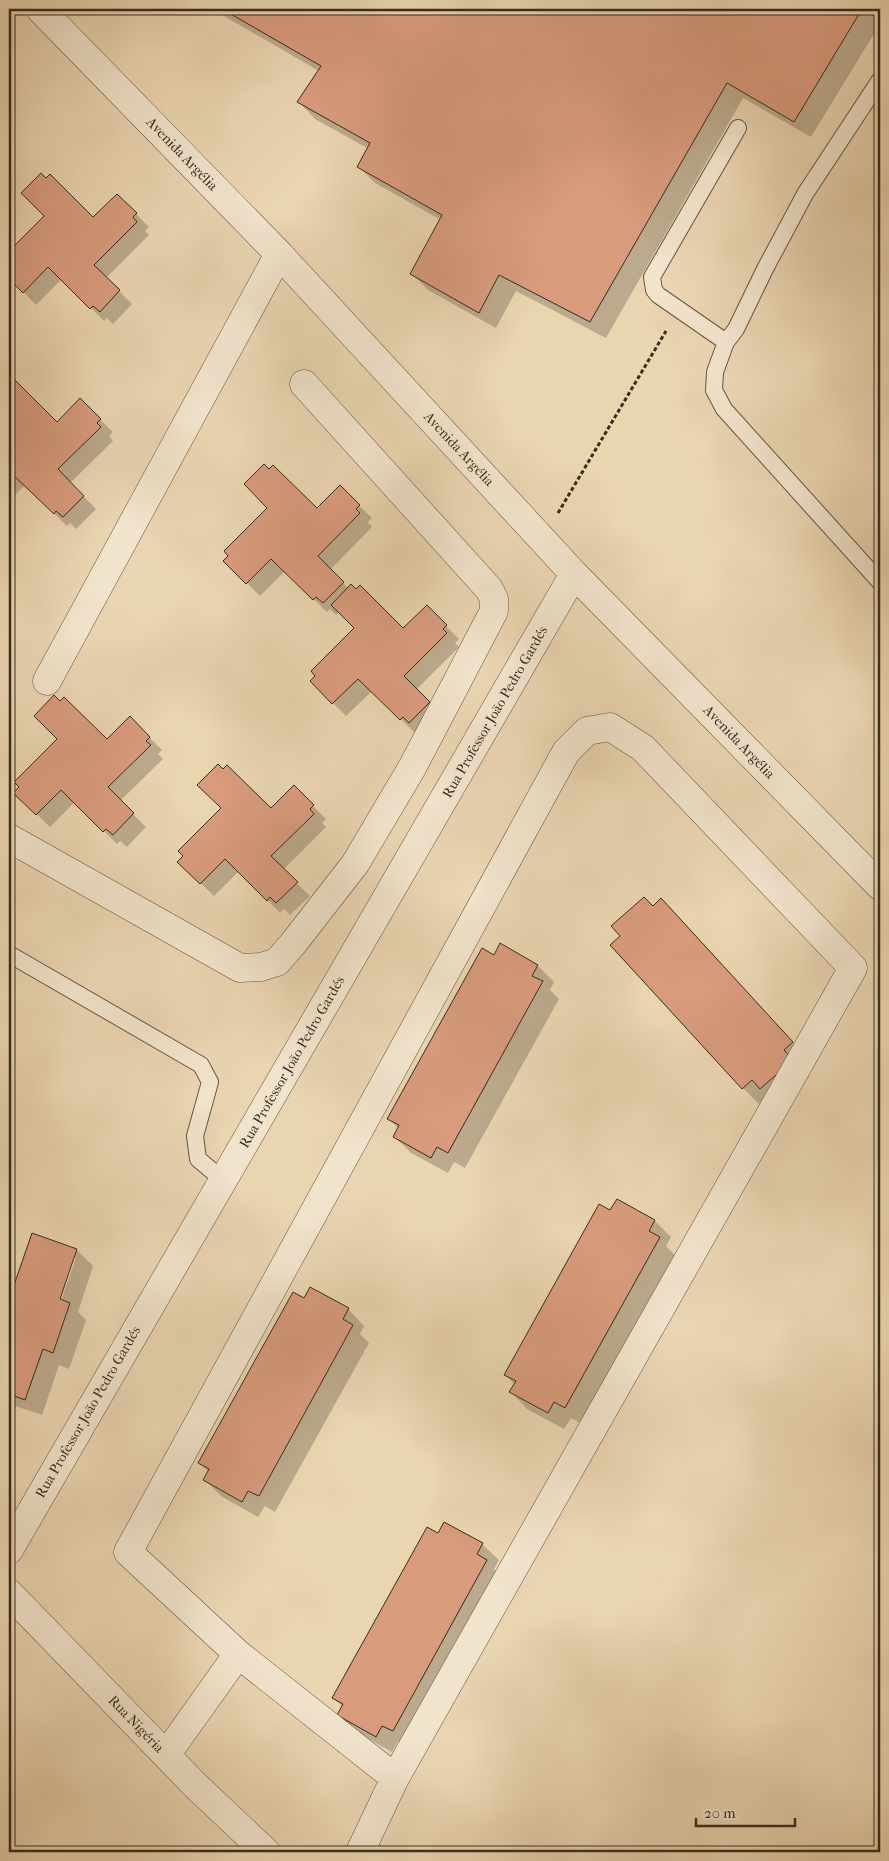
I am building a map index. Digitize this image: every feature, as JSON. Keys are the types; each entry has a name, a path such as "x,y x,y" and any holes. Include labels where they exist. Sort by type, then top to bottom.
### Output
{"street":[{"name":"Avenida Argélia","path":"40,9 279,254 574,574 876,875"},
{"path":"47,681 279,254"},
{"path":"9,838 240,968 261,968 277,962 355,864 422,749 494,611 494,599 489,589 304,384"},
{"name":"Rua Professor João Pedro Gardés","path":"9,1550 574,574"},
{"path":"360,1852 395,1778 853,968 643,748 610,727 587,731 566,752 128,1552 238,1654 395,1778"},
{"name":"Rua Nigéria","path":"9,1593 166,1755 266,1852"},
{"path":"166,1755 238,1654"}],"lane":[{"path":"880,80 805,194 736,329 726,342 715,372 714,390 724,409 880,582"},
{"path":"726,342 658,295 654,290 652,276 738,128"},
{"path":"9,954 201,1065 210,1082 195,1136 198,1159 223,1180"}],"path":[{"path":"542,539 679,309"}],"building":[{"path":"222,9 862,9 794,122 727,83 590,322 499,275 479,313 410,274 442,215 357,167 370,143 297,102 321,66"},
{"path":"41,173 46,178 50,174 93,217 117,194 137,213 133,217 137,222 94,265 120,290 100,312 93,306 90,309 48,267 23,293 9,279 9,251 44,216 21,193"},
{"path":"14,379 57,422 80,398 101,419 97,423 101,427 58,469 84,496 63,517 56,511 54,514 11,473 9,475 9,382"},
{"path":"264,464 269,469 273,465 317,508 340,485 360,505 356,509 360,513 318,556 344,582 323,603 316,597 313,600 271,559 246,584 223,561 228,556 224,551 267,508 244,484"},
{"path":"351,584 356,589 360,585 403,628 427,605 447,625 443,629 447,633 404,676 430,702 409,723 403,717 400,720 358,679 332,704 310,681 315,676 311,671 354,628 331,605"},
{"path":"54,695 60,701 64,697 107,739 130,716 150,737 146,741 151,745 108,787 134,813 113,835 106,829 103,832 61,790 36,815 13,793 19,787 14,782 57,739 34,716"},
{"path":"218,764 223,769 227,765 271,808 294,785 314,805 310,809 314,814 271,856 298,882 276,903 270,897 267,901 225,859 200,884 177,862 183,856 178,851 221,808 197,785"},
{"path":"644,897 653,906 661,898 793,1042 784,1050 793,1060 760,1089 752,1080 742,1089 610,945 620,936 611,926"},
{"path":"500,943 538,965 532,976 543,981 448,1153 437,1147 431,1158 393,1137 399,1125 387,1119 482,948 494,955"},
{"path":"617,1199 655,1220 649,1231 660,1237 565,1408 554,1402 548,1413 509,1392 516,1381 504,1375 599,1204 610,1210"},
{"path":"32,1233 77,1249 60,1299 70,1303 53,1353 43,1349 25,1400 9,1394 9,1287 13,1288"},
{"path":"310,1287 349,1308 343,1319 353,1325 259,1496 248,1491 242,1502 203,1480 209,1469 198,1463 293,1292 304,1298"},
{"path":"444,1522 483,1543 477,1554 487,1560 393,1731 382,1726 376,1737 337,1715 343,1704 332,1698 427,1527 438,1533"}]}
